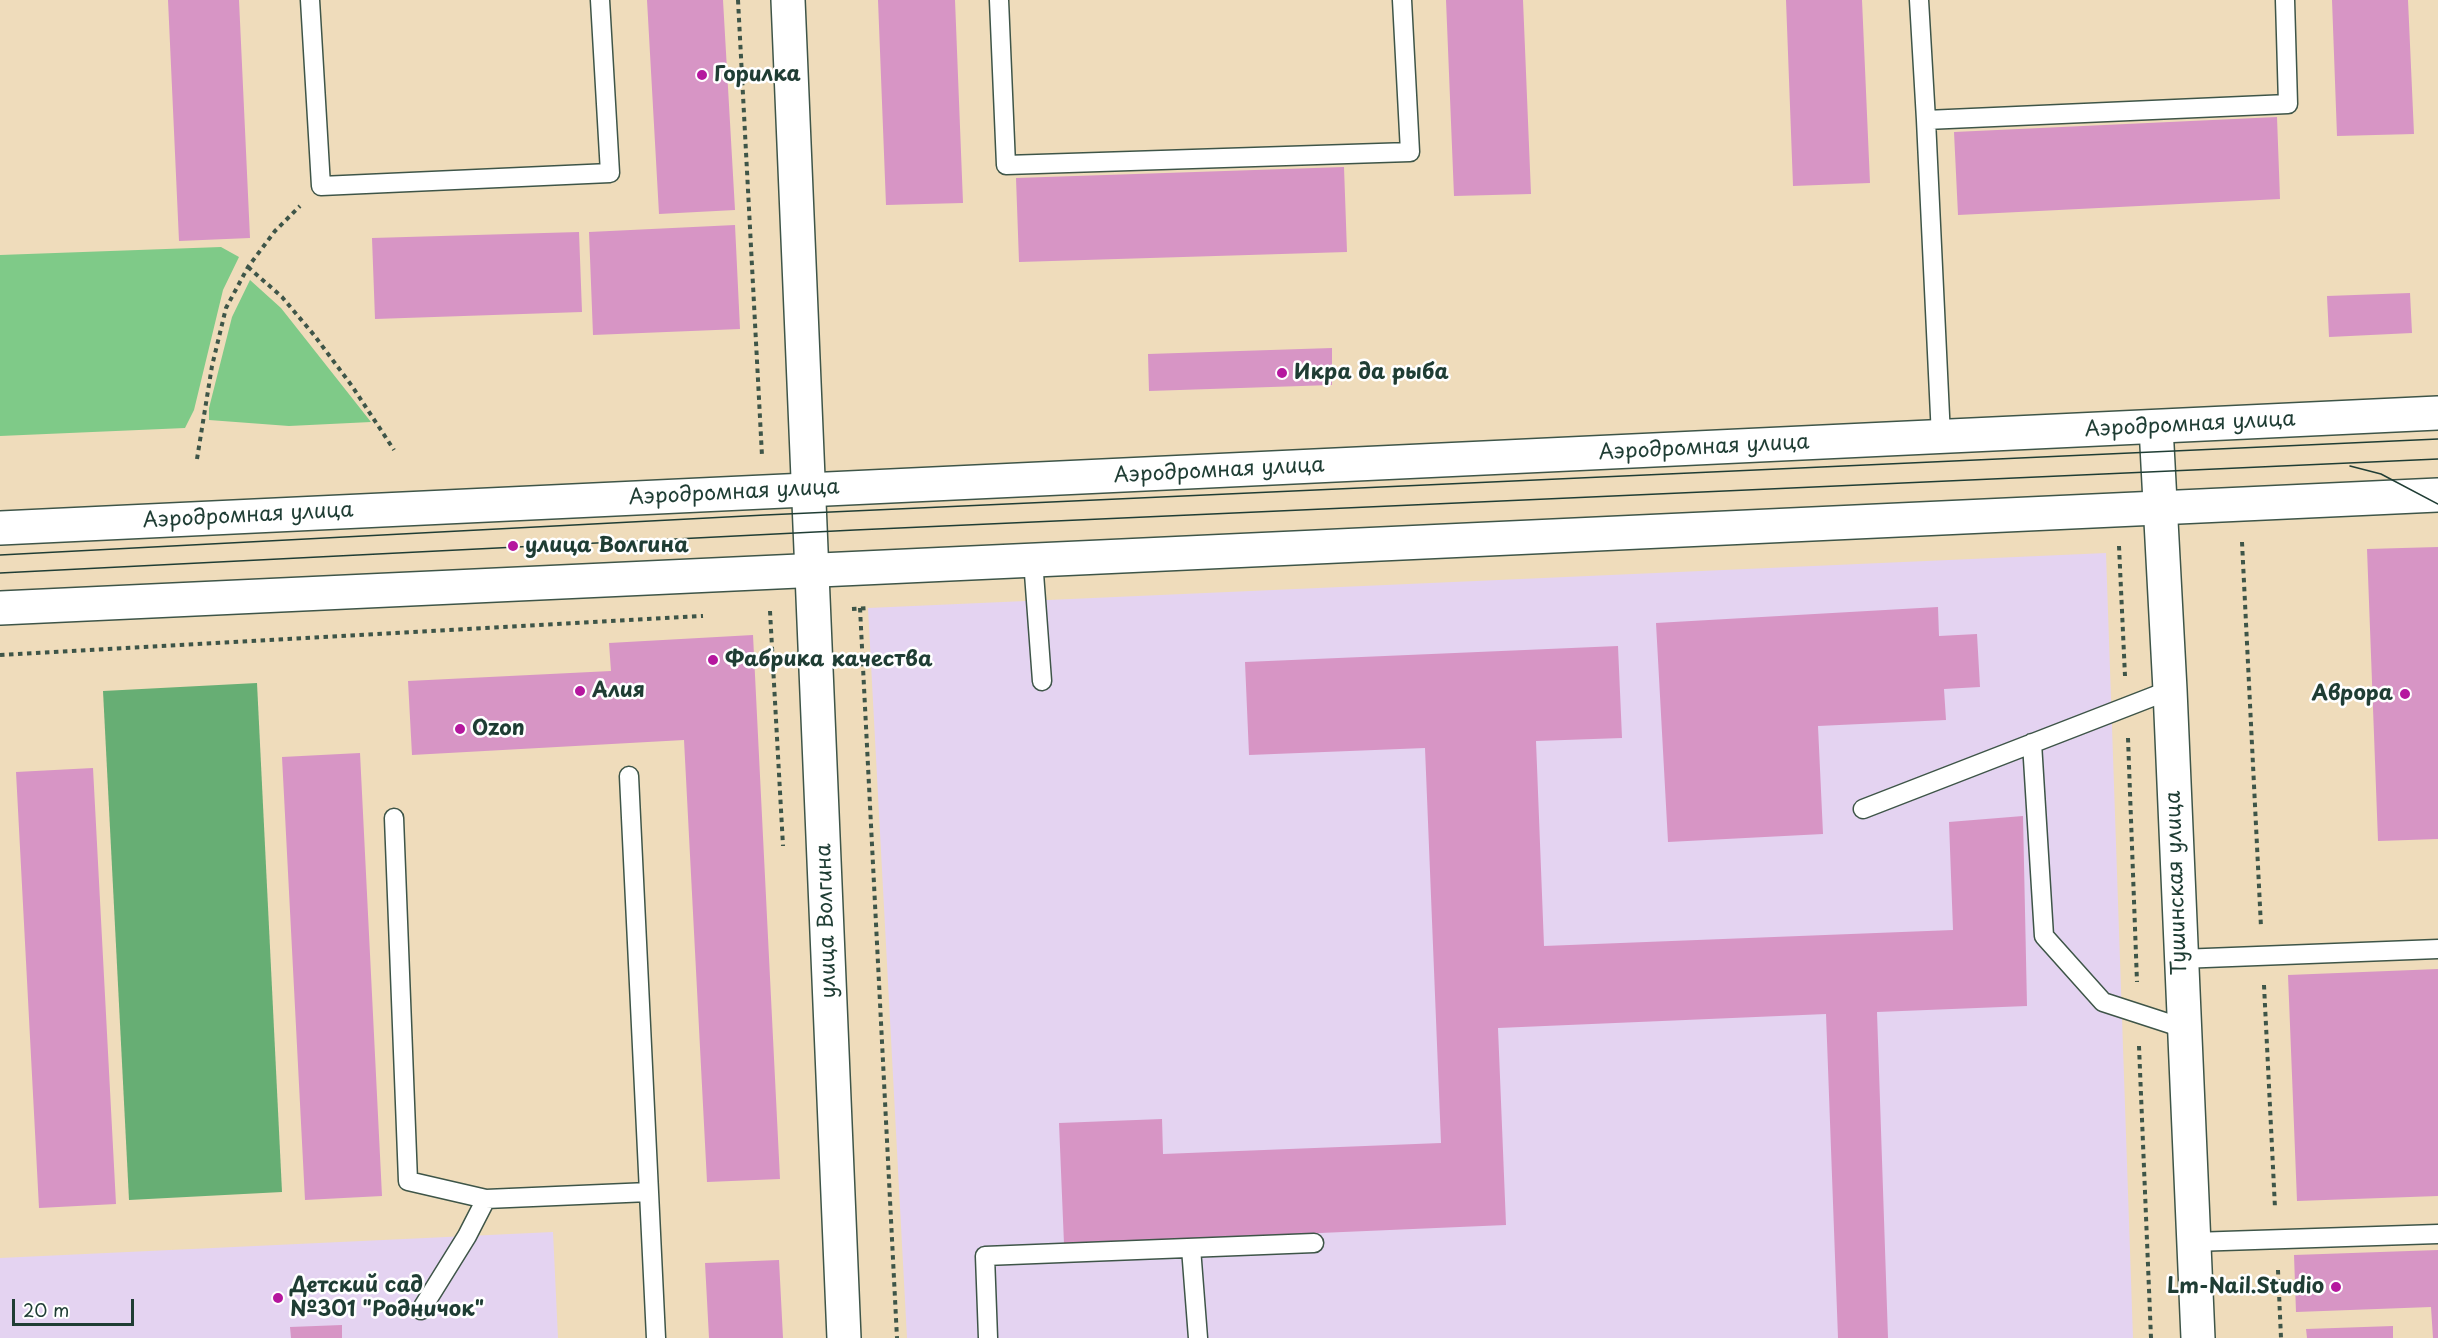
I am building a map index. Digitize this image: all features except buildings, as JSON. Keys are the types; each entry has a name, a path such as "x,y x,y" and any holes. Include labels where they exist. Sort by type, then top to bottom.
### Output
{"main road":[{"name":"улица Волгина","path":"788,0 844,1338"},
{"name":"Аэродромная улица","path":"0,528 2438,413"},
{"name":"Тушинская улица","path":"2156,427 2170,690 2198,1338"},
{"path":"0,608 2438,495"}],"lane":[{"path":"310,0 321,186 610,173 600,0"},
{"path":"999,0 1006,165 1410,152 1402,0"},
{"path":"1919,0 1941,436"},
{"path":"1926,120 2289,104 2285,0"},
{"path":"1033,560 1042,681"},
{"path":"1863,809 2170,690"},
{"path":"2032,743 2044,936 2103,1002 2183,1028"},
{"path":"629,776 656,1338"},
{"path":"394,818 408,1181 486,1199 649,1192"},
{"path":"2180,959 2438,949"},
{"path":"421,1310 467,1236 486,1199"},
{"path":"2193,1242 2438,1234"},
{"path":"988,1338 985,1256 1314,1243"},
{"path":"1191,1248 1198,1338"}],"path":[{"path":"738,0 764,492"},
{"path":"196,459 212,366 226,308 248,267 275,231 321,186"},
{"path":"248,267 282,297 314,335 352,386 394,450"},
{"path":"2119,539 2151,1338"},
{"path":"768,572 770,612"},
{"path":"860,609 897,1338"}],"shaded area":[{"path":"2106,553 2133,1338 907,1338 868,608"},
{"name":"Детский сад №301 \"Родничок\"","path":"553,1232 558,1338 0,1338 0,1258"}],"green space":[{"path":"221,247 239,257 223,290 194,410 185,428 0,436 0,255"},
{"path":"250,280 281,308 371,422 289,426 209,420 209,408 232,317"},
{"path":"257,683 282,1192 129,1200 103,691"}],"tram line":[{"path":"0,555 765,515 2438,439"},
{"path":"0,573 855,530 2438,459"},
{"path":"2350,466 2381,474 2438,504"}],"place":[{"name":"Горилка","path":"702,75"},
{"name":"Икра да рыба","path":"1282,373"},
{"name":"улица Волгина","path":"513,546"},
{"name":"Фабрика качества","path":"713,660"},
{"name":"Алия","path":"580,691"},
{"name":"Аврора","path":"2405,694"},
{"name":"Ozon","path":"460,729"},
{"name":"Lm-Nail.Studio","path":"2336,1287"},
{"name":"Детский сад №301 \"Родничок\"","path":"278,1298"}]}
